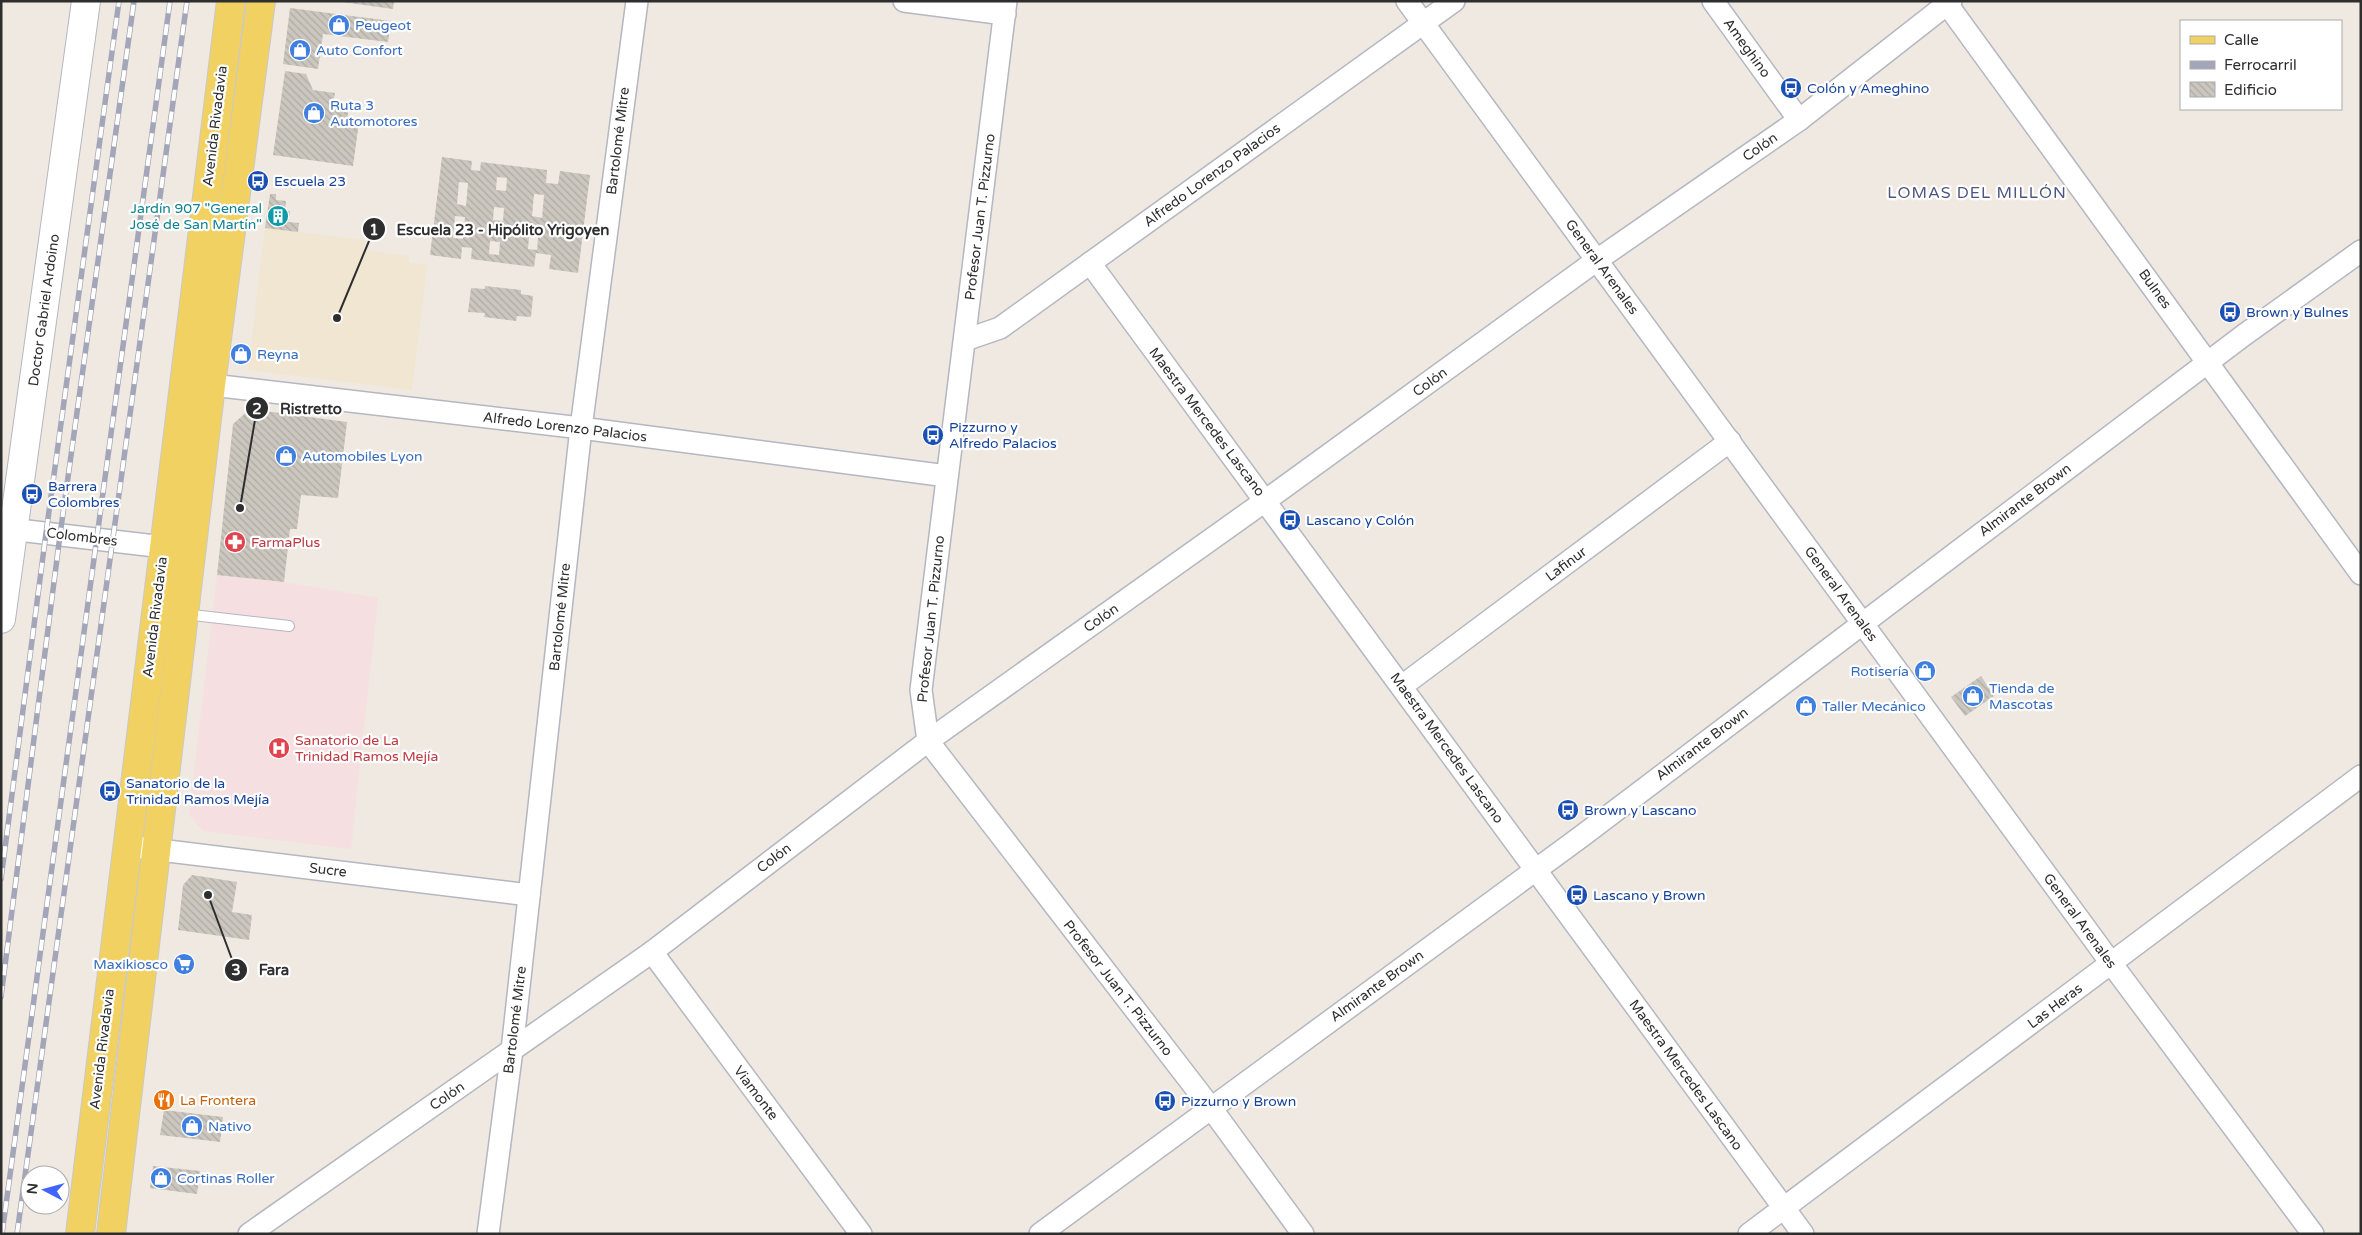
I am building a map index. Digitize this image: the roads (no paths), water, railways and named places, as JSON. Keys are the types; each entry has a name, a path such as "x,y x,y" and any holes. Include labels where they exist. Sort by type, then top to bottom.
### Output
{"main road":[{"name":"Doctor Gabriel Ardoino","path":"1,619 7,528 86,1"},
{"name":"Avenida Rivadavia","path":"80,1234 231,1"},
{"name":"Avenida Rivadavia","path":"111,1234 154,848 261,1"}],"street":[{"name":"Bartolomé Mitre","path":"488,1234 512,1050 581,428 636,1"},
{"path":"904,1 1006,8"},
{"name":"General Arenales","path":"1407,1 2112,963 2313,1234"},
{"name":"Alfredo Lorenzo Palacios","path":"965,340 1000,328 1454,1"},
{"name":"Ameghino","path":"1713,1 1799,120"},
{"name":"Colón","path":"249,1234 652,952 928,741 1266,501 1598,260 1799,120 1949,3"},
{"name":"Bulnes","path":"1949,3 2361,574"},
{"name":"Profesor Juan T. Pizzurno","path":"1006,8 921,690 928,741 1211,1108 1303,1234"},
{"name":"Almirante Brown","path":"1040,1234 1534,871 1862,622 2361,251"},
{"name":"Maestra Mercedes Lascano","path":"1090,263 1402,686 1534,871 1803,1234"},
{"name":"Alfredo Lorenzo Palacios","path":"184,382 581,428 947,476"},
{"name":"Lafinur","path":"1402,686 1730,441"},
{"name":"Colombres","path":"7,528 164,548"},
{"name":"Las Heras","path":"1748,1234 1784,1209 2361,776"},
{"name":"Sucre","path":"127,846 529,895"},
{"name":"Viamonte","path":"652,952 861,1234"}],"lane":[{"path":"183,614 289,626"}],"railway":[{"path":"1,879 119,1"},
{"path":"1,997 60,535 134,1"},
{"path":"2,1234 170,1"},
{"path":"17,1234 187,1"}],"place":[{"name":"Peugeot","path":"339,25"},
{"name":"Auto Confort","path":"300,50"},
{"name":"Colón y Ameghino","path":"1791,88"},
{"name":"Ruta 3 Automotores","path":"314,113"},
{"name":"Escuela 23","path":"258,181"},
{"name":"Jardín 907 \"General José de San Martín\"","path":"278,216"},
{"name":"Brown y Bulnes","path":"2230,312"},
{"name":"Escuela 23 - Hipólito Yrigoyen","path":"337,318"},
{"name":"Reyna","path":"241,354"},
{"name":"Pizzurno y Alfredo Palacios","path":"933,435"},
{"name":"Automobiles Lyon","path":"286,456"},
{"name":"Barrera Colombres","path":"32,494"},
{"name":"Ristretto","path":"240,508"},
{"name":"Lascano y Colón","path":"1290,520"},
{"name":"FarmaPlus","path":"235,542"},
{"name":"Rotisería","path":"1925,671"},
{"name":"Tienda de Mascotas","path":"1973,696"},
{"name":"Taller Mecánico","path":"1806,706"},
{"name":"Sanatorio de La Trinidad Ramos Mejía","path":"279,748"},
{"name":"Sanatorio de la Trinidad Ramos Mejía","path":"110,791"},
{"name":"Brown y Lascano","path":"1568,810"},
{"name":"Fara","path":"208,895"},
{"name":"Lascano y Brown","path":"1577,895"},
{"name":"Maxikiosco","path":"184,964"},
{"name":"La Frontera","path":"164,1100"},
{"name":"Pizzurno y Brown","path":"1165,1101"},
{"name":"Nativo","path":"192,1126"},
{"name":"Cortinas Roller","path":"161,1178"}],"district":[{"name":"LOMAS DEL MILLÓN","path":"1977,193"}]}
